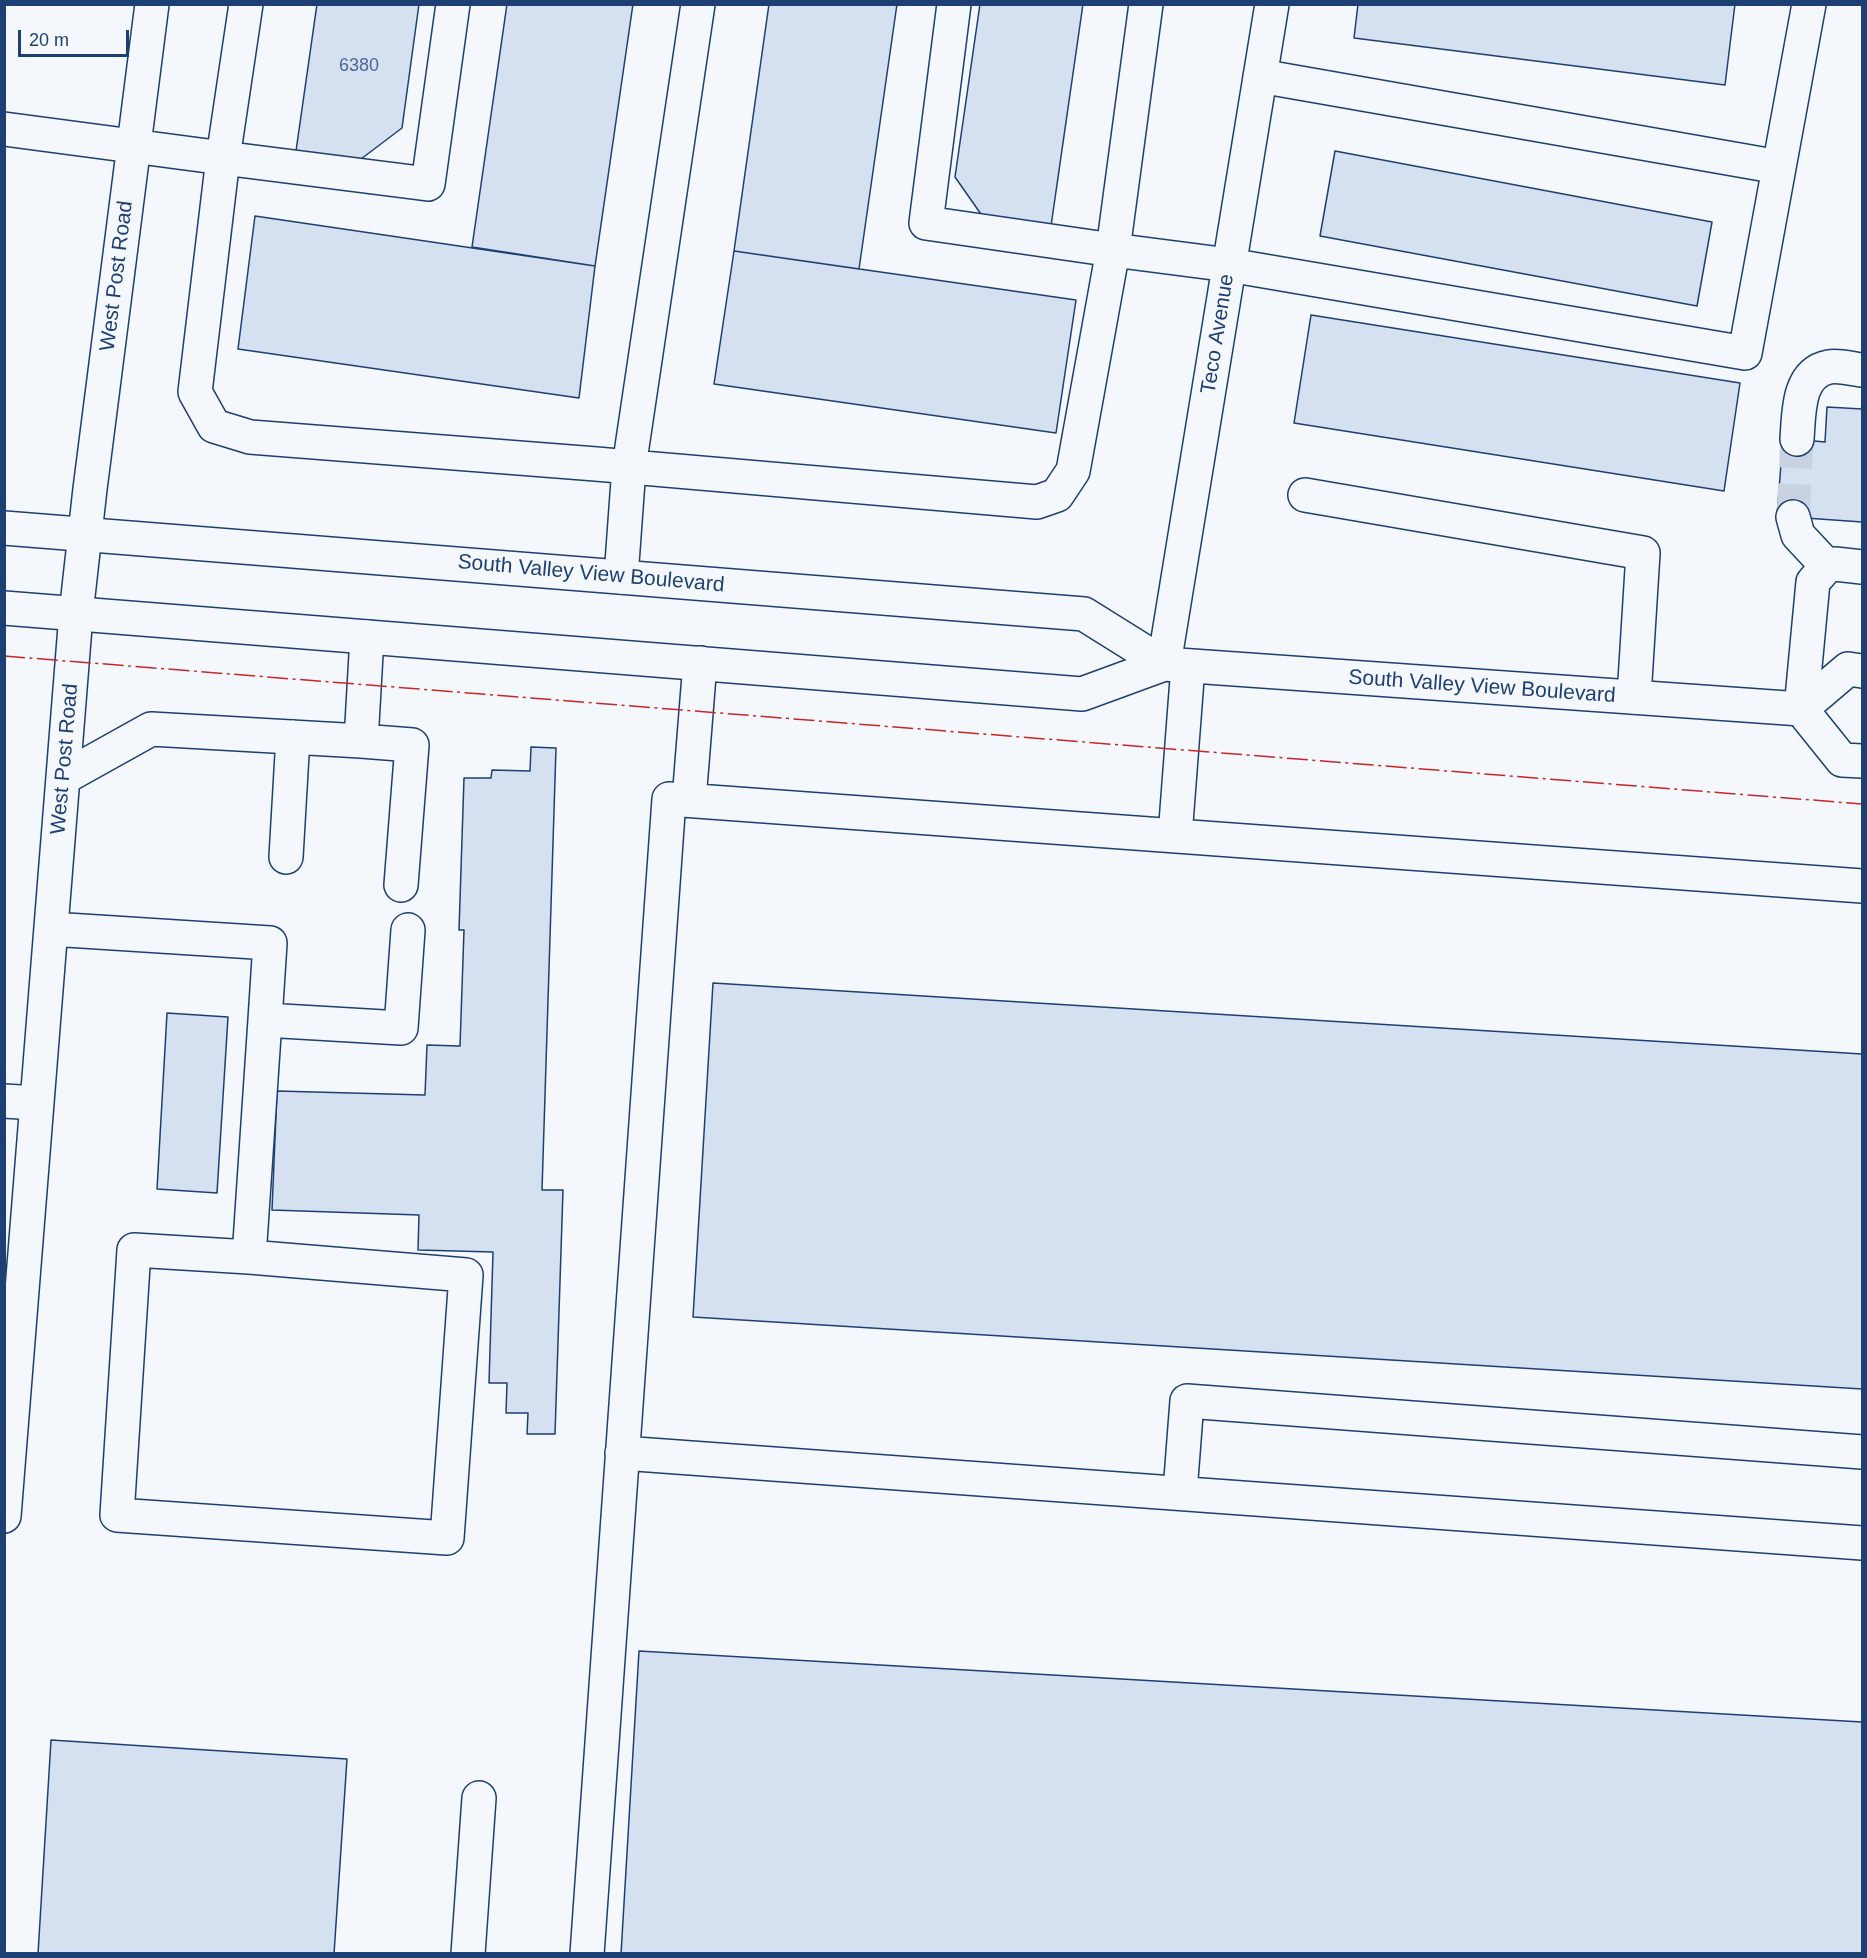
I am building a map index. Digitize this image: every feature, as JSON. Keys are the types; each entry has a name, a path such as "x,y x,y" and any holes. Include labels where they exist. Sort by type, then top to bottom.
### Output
{"main road":[{"name":"West Post Road","path":"4,1516 76,614 152,4"},
{"path":"246,4 223,158 195,392 214,426 250,437 629,466 1037,501 1057,495 1074,471 1113,250 1146,4"},
{"path":"4,129 428,184 453,4"},
{"path":"621,577 629,466 698,4"},
{"path":"954,4 926,224 1229,265 1745,353 1809,4"},
{"name":"Teco Avenue","path":"1175,836 1176,665 1229,265 1272,4"},
{"path":"1260,76 1779,167"},
{"path":"1797,440 1801,394 1808,380 1818,371 1831,367 1863,370"},
{"path":"1305,495 1643,553 1634,697"},
{"path":"1793,517 1798,535 1827,566"},
{"name":"South Valley View Boulevard","path":"4,528 1084,614 1176,665"},
{"path":"1863,567 1835,564 1827,566 1812,582 1801,709 1842,760 1863,762"},
{"name":"South Valley View Boulevard","path":"4,608 1082,694 1176,665 1801,709"},
{"path":"361,741 367,637"},
{"path":"689,800 700,663"},
{"path":"1801,709 1848,669 1863,670"},
{"path":"63,778 151,729 412,746 401,885"},
{"path":"286,857 293,737"},
{"path":"587,1953 669,799 1863,886"},
{"path":"51,929 270,944 249,1257"},
{"path":"265,1020 401,1028 408,930"},
{"path":"4,1101 37,1103"},
{"path":"134,1250 249,1257 466,1275 447,1538 117,1515 134,1250"},
{"path":"1180,1492 1187,1401 1863,1452"},
{"path":"622,1453 1863,1543"},
{"path":"468,1953 479,1798"}],"building":[{"path":"317,4 419,4 402,128 361,159 296,151"},
{"path":"507,4 633,4 595,266 472,247"},
{"path":"769,4 897,4 859,269 734,251"},
{"path":"980,4 1083,4 1051,226 983,217 955,177"},
{"path":"1358,4 1735,4 1725,85 1354,38"},
{"path":"1335,151 1712,222 1697,306 1320,236"},
{"path":"255,216 595,266 579,398 238,349"},
{"path":"734,251 1076,300 1056,433 714,384"},
{"path":"1311,315 1740,383 1724,491 1294,423"},
{"path":"1827,407 1862,409 1862,522 1777,516 1783,438 1825,442"},
{"path":"531,747 556,748 542,1190 563,1190 555,1434 527,1434 528,1413 506,1413 507,1383 489,1383 493,1252 418,1250 419,1215 272,1210 277,1091 425,1095 427,1045 460,1046 464,930 459,930 464,778 491,778 492,770 530,771"},
{"path":"713,983 1862,1054 1862,1389 693,1317"},
{"path":"167,1013 228,1017 217,1193 157,1189"},
{"path":"639,1651 1862,1722 1862,1954 621,1954"},
{"path":"51,1740 347,1759 334,1954 38,1954"}],"tunnel":[{"path":"1793,517 1797,439"}],"power":[{"path":"4,656 1862,804"}]}
